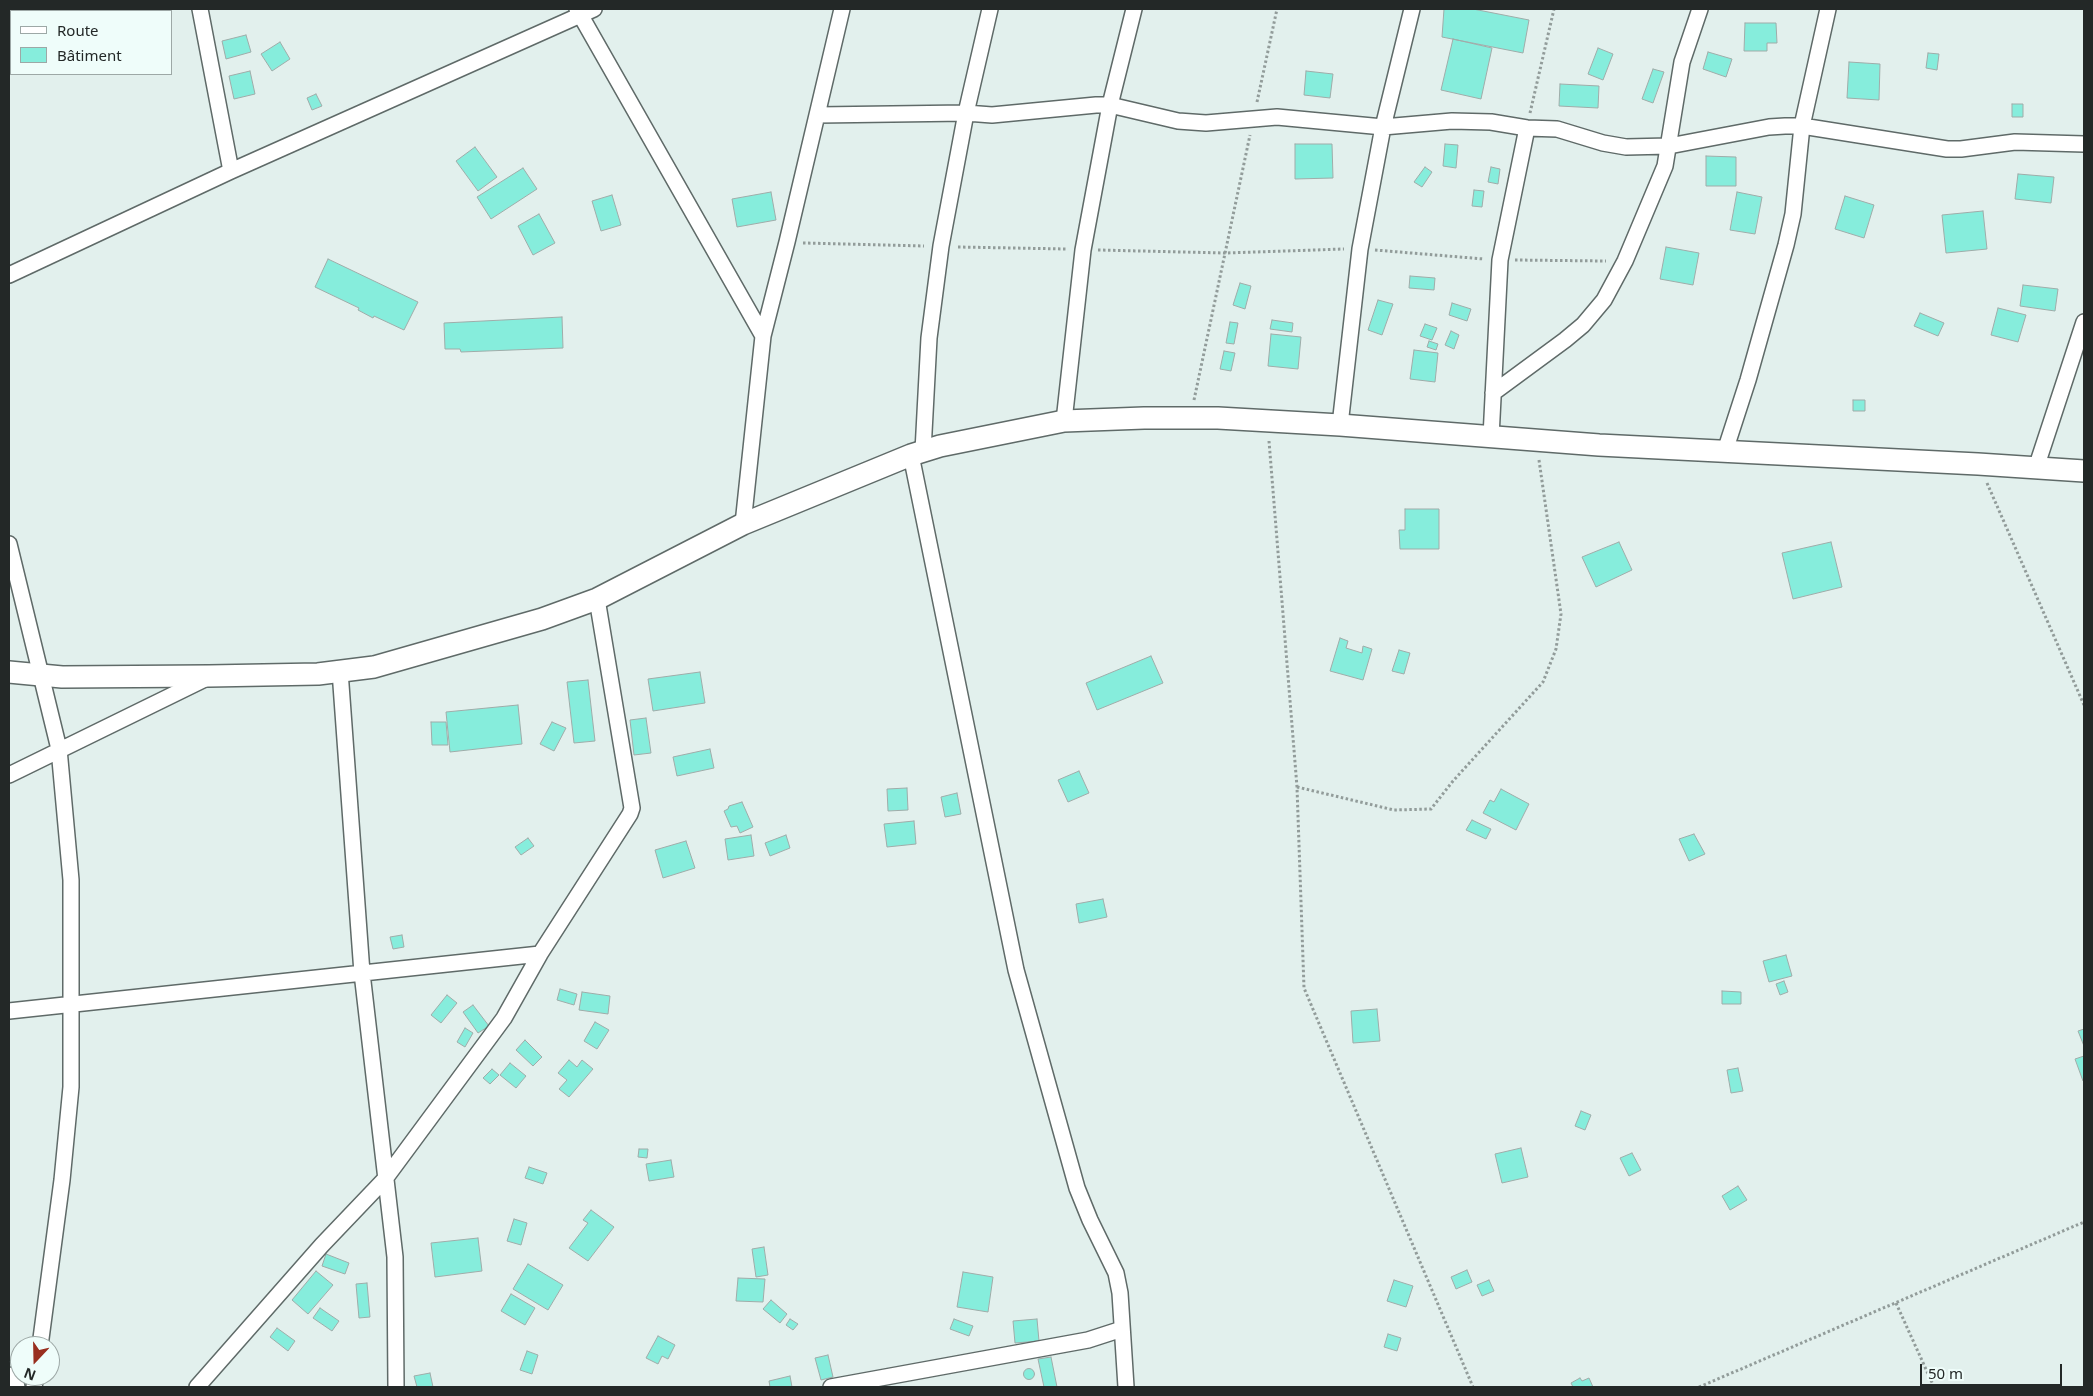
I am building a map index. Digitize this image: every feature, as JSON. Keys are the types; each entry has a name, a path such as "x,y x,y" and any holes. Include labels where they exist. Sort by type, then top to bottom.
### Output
{"street":[{"path":"200,9 231,171"},
{"path":"9,275 579,12 594,9"},
{"path":"743,524 763,336 788,242 842,9"},
{"path":"990,9 966,113 941,246 917,453 1016,970 1076,1188 1116,1273 1120,1293 1126,1387"},
{"path":"1064,421 1083,250 1110,105 1134,9"},
{"path":"1340,425 1360,249 1383,127 1412,9"},
{"path":"1493,393 1583,325 1604,300 1624,261 1665,166 1682,62 1700,9"},
{"path":"1725,451 1748,380 1786,245 1793,214 1802,126 1828,9"},
{"path":"579,12 763,336"},
{"path":"818,115 966,113 992,115 1110,105 1178,122 1206,123 1277,117 1383,127 1475,121 1557,130 1603,143 1626,147 1669,146 1769,127 1802,126 1947,149 2015,142 2084,144"},
{"path":"1491,437 1500,260 1527,128"},
{"path":"2036,468 2084,322"},
{"path":"9,672 41,676 209,676 318,674 374,667 542,619 597,599 743,524 917,453 1064,421 1191,418 1340,425 1536,440 2084,471"},
{"path":"9,544 59,749 71,880 72,1063 63,1170 41,1336"},
{"path":"197,1387 322,1245 385,1179 504,1018 540,954 632,808 597,599"},
{"path":"340,672 362,973 395,1257 396,1387"},
{"path":"9,776 59,749 209,676"},
{"path":"9,1011 540,954"},
{"path":"831,1387 1088,1340 1122,1329"},
{"path":"9,1378 14,1387"}],"path":[{"path":"1191,418 1277,9"},
{"path":"1527,128 1554,9"},
{"path":"788,242 1225,253 1360,249 1500,260 1624,261"},
{"path":"1267,422 1296,787 1304,988 1473,1387"},
{"path":"1296,787 1394,810 1431,809 1453,781 1543,682 1556,649 1561,614 1536,440"},
{"path":"1978,464 2084,705"},
{"path":"1699,1387 2084,1222"},
{"path":"1896,1303 1934,1387"}],"building":[{"path":"45,9 46,10 12,10"},
{"path":"1444,9 1473,9 1529,20 1523,53 1442,37"},
{"path":"1745,23 1776,23 1777,43 1767,43 1767,51 1744,51"},
{"path":"246,35 251,52 226,59 222,41"},
{"path":"1453,39 1492,48 1481,99 1441,90"},
{"path":"280,42 290,59 272,71 261,54"},
{"path":"1598,48 1613,54 1603,80 1588,74"},
{"path":"1708,52 1732,59 1726,77 1703,69"},
{"path":"1928,53 1939,54 1937,70 1926,68"},
{"path":"1849,62 1880,64 1879,100 1847,98"},
{"path":"1653,69 1664,72 1653,103 1642,99"},
{"path":"250,71 255,94 234,99 229,76"},
{"path":"1306,71 1333,74 1330,98 1304,95"},
{"path":"1560,84 1599,86 1598,108 1559,106"},
{"path":"316,94 322,106 312,110 307,98"},
{"path":"2012,104 2023,104 2023,117 2012,117"},
{"path":"1295,144 1332,144 1333,178 1295,179"},
{"path":"1445,144 1458,145 1456,168 1443,166"},
{"path":"475,147 497,177 478,191 456,161"},
{"path":"1706,156 1736,157 1736,186 1706,186"},
{"path":"1425,167 1432,172 1422,187 1414,182"},
{"path":"1491,167 1500,169 1498,184 1488,182"},
{"path":"523,168 537,189 491,219 477,197"},
{"path":"2018,174 2054,177 2051,203 2015,199"},
{"path":"1474,190 1484,191 1482,207 1472,206"},
{"path":"771,192 776,220 737,227 732,199"},
{"path":"1737,192 1762,197 1755,234 1730,230"},
{"path":"612,195 621,225 601,231 592,201"},
{"path":"1845,196 1874,205 1864,238 1835,229"},
{"path":"1983,211 1987,249 1946,253 1942,215"},
{"path":"539,214 555,243 533,255 518,226"},
{"path":"1666,247 1699,253 1693,285 1660,279"},
{"path":"328,259 418,302 404,330 374,316 373,318 358,310 359,308 315,287"},
{"path":"1410,276 1435,278 1434,290 1409,288"},
{"path":"1240,283 1251,286 1245,309 1233,305"},
{"path":"2023,285 2058,289 2055,311 2020,306"},
{"path":"1378,300 1393,304 1382,335 1368,330"},
{"path":"1452,303 1471,309 1467,321 1449,315"},
{"path":"1998,308 2026,315 2018,342 1991,335"},
{"path":"1920,313 1944,323 1938,336 1914,326"},
{"path":"562,317 563,348 461,352 460,349 445,349 444,323"},
{"path":"1272,320 1293,323 1292,332 1270,329"},
{"path":"1230,322 1238,323 1234,344 1226,343"},
{"path":"1425,324 1437,328 1432,340 1420,336"},
{"path":"1451,331 1459,335 1454,349 1445,345"},
{"path":"1271,334 1301,337 1298,369 1268,366"},
{"path":"1429,341 1438,344 1436,350 1427,347"},
{"path":"1414,350 1438,353 1435,382 1410,379"},
{"path":"1224,351 1235,353 1231,371 1220,369"},
{"path":"1853,400 1865,400 1865,411 1853,411"},
{"path":"1405,509 1439,509 1439,549 1400,549 1399,530 1405,530"},
{"path":"1619,542 1632,570 1596,587 1582,557"},
{"path":"1831,542 1842,587 1793,599 1782,553"},
{"path":"1340,638 1348,641 1346,648 1362,653 1363,646 1372,649 1363,680 1330,671"},
{"path":"1399,650 1410,653 1404,674 1392,671"},
{"path":"1151,656 1163,683 1097,710 1086,683"},
{"path":"700,672 705,703 653,711 648,679"},
{"path":"588,680 595,741 574,743 567,682"},
{"path":"518,705 522,744 450,752 446,712"},
{"path":"646,718 651,753 634,755 630,720"},
{"path":"431,722 446,722 448,745 432,745"},
{"path":"552,722 566,728 554,751 540,744"},
{"path":"710,749 714,768 677,776 673,757"},
{"path":"1079,771 1089,793 1068,802 1058,780"},
{"path":"907,788 908,810 888,811 887,789"},
{"path":"1501,789 1529,804 1516,830 1483,813 1490,800 1494,802"},
{"path":"957,793 961,814 945,817 941,797"},
{"path":"742,802 753,827 740,833 737,826 731,827 724,811 729,806"},
{"path":"1472,820 1491,829 1486,839 1466,830"},
{"path":"914,821 916,844 887,847 884,824"},
{"path":"1694,834 1705,854 1689,861 1679,839"},
{"path":"751,835 754,856 728,860 725,839"},
{"path":"786,835 790,848 770,856 765,843"},
{"path":"528,838 534,846 521,855 515,847"},
{"path":"686,841 695,868 663,878 655,850"},
{"path":"1103,899 1107,917 1079,923 1076,904"},
{"path":"402,935 404,947 393,949 390,937"},
{"path":"1786,955 1792,976 1769,982 1763,961"},
{"path":"1784,981 1788,992 1780,995 1776,984"},
{"path":"560,989 577,994 574,1005 557,1000"},
{"path":"1722,991 1741,992 1741,1004 1722,1004"},
{"path":"582,992 610,996 608,1014 579,1010"},
{"path":"447,995 457,1003 441,1023 431,1015"},
{"path":"473,1005 489,1026 478,1033 463,1012"},
{"path":"1377,1009 1380,1041 1353,1043 1351,1011"},
{"path":"595,1022 609,1030 597,1049 584,1041"},
{"path":"465,1028 473,1033 465,1047 457,1042"},
{"path":"2084,1029 2084,1046 2078,1031"},
{"path":"525,1040 542,1057 533,1066 516,1050"},
{"path":"2084,1056 2084,1081 2083,1081 2075,1059"},
{"path":"569,1060 577,1067 582,1060 593,1069 569,1097 559,1089 567,1080 558,1073"},
{"path":"510,1063 526,1076 516,1088 500,1075"},
{"path":"1738,1068 1743,1091 1731,1093 1727,1070"},
{"path":"492,1069 499,1075 490,1084 483,1078"},
{"path":"1581,1111 1591,1115 1585,1130 1575,1126"},
{"path":"1521,1148 1528,1177 1502,1183 1495,1154"},
{"path":"639,1149 648,1149 647,1158 638,1157"},
{"path":"1632,1153 1641,1170 1629,1176 1620,1158"},
{"path":"671,1160 674,1177 649,1181 646,1164"},
{"path":"529,1167 547,1173 543,1184 525,1178"},
{"path":"1738,1186 1747,1200 1730,1210 1722,1196"},
{"path":"591,1210 614,1227 588,1261 569,1248 588,1223 583,1220"},
{"path":"514,1219 527,1223 521,1245 507,1241"},
{"path":"478,1238 482,1271 435,1277 431,1243"},
{"path":"764,1247 768,1275 756,1277 752,1249"},
{"path":"326,1254 349,1263 345,1274 322,1266"},
{"path":"528,1264 563,1285 548,1310 513,1289"},
{"path":"1467,1270 1472,1282 1456,1289 1451,1277"},
{"path":"316,1271 333,1285 308,1314 292,1300"},
{"path":"963,1272 993,1277 988,1312 957,1307"},
{"path":"738,1278 765,1279 763,1302 736,1301"},
{"path":"1394,1280 1413,1286 1406,1307 1387,1301"},
{"path":"1489,1280 1494,1291 1482,1296 1477,1285"},
{"path":"367,1283 370,1317 359,1318 356,1284"},
{"path":"511,1294 535,1308 525,1325 501,1311"},
{"path":"771,1300 787,1314 780,1323 763,1309"},
{"path":"320,1308 339,1321 332,1331 313,1318"},
{"path":"790,1319 798,1324 793,1330 786,1325"},
{"path":"954,1319 973,1326 969,1336 950,1329"},
{"path":"1037,1319 1039,1341 1015,1343 1013,1321"},
{"path":"277,1328 295,1341 288,1351 270,1337"},
{"path":"1388,1334 1401,1338 1397,1351 1384,1347"},
{"path":"658,1336 675,1345 668,1359 662,1356 658,1364 646,1358"},
{"path":"527,1351 538,1355 532,1374 520,1370"},
{"path":"828,1355 833,1377 821,1380 815,1358"},
{"path":"1051,1357 1057,1387 1044,1387 1038,1359"},
{"path":"1027,1369 1031,1369 1034,1374 1033,1378 1027,1379 1024,1376 1024,1372"},
{"path":"430,1373 433,1387 417,1387 414,1376"},
{"path":"790,1376 792,1387 770,1387 769,1381"},
{"path":"1580,1378 1582,1381 1589,1378 1593,1387 1573,1387 1571,1383"}]}
